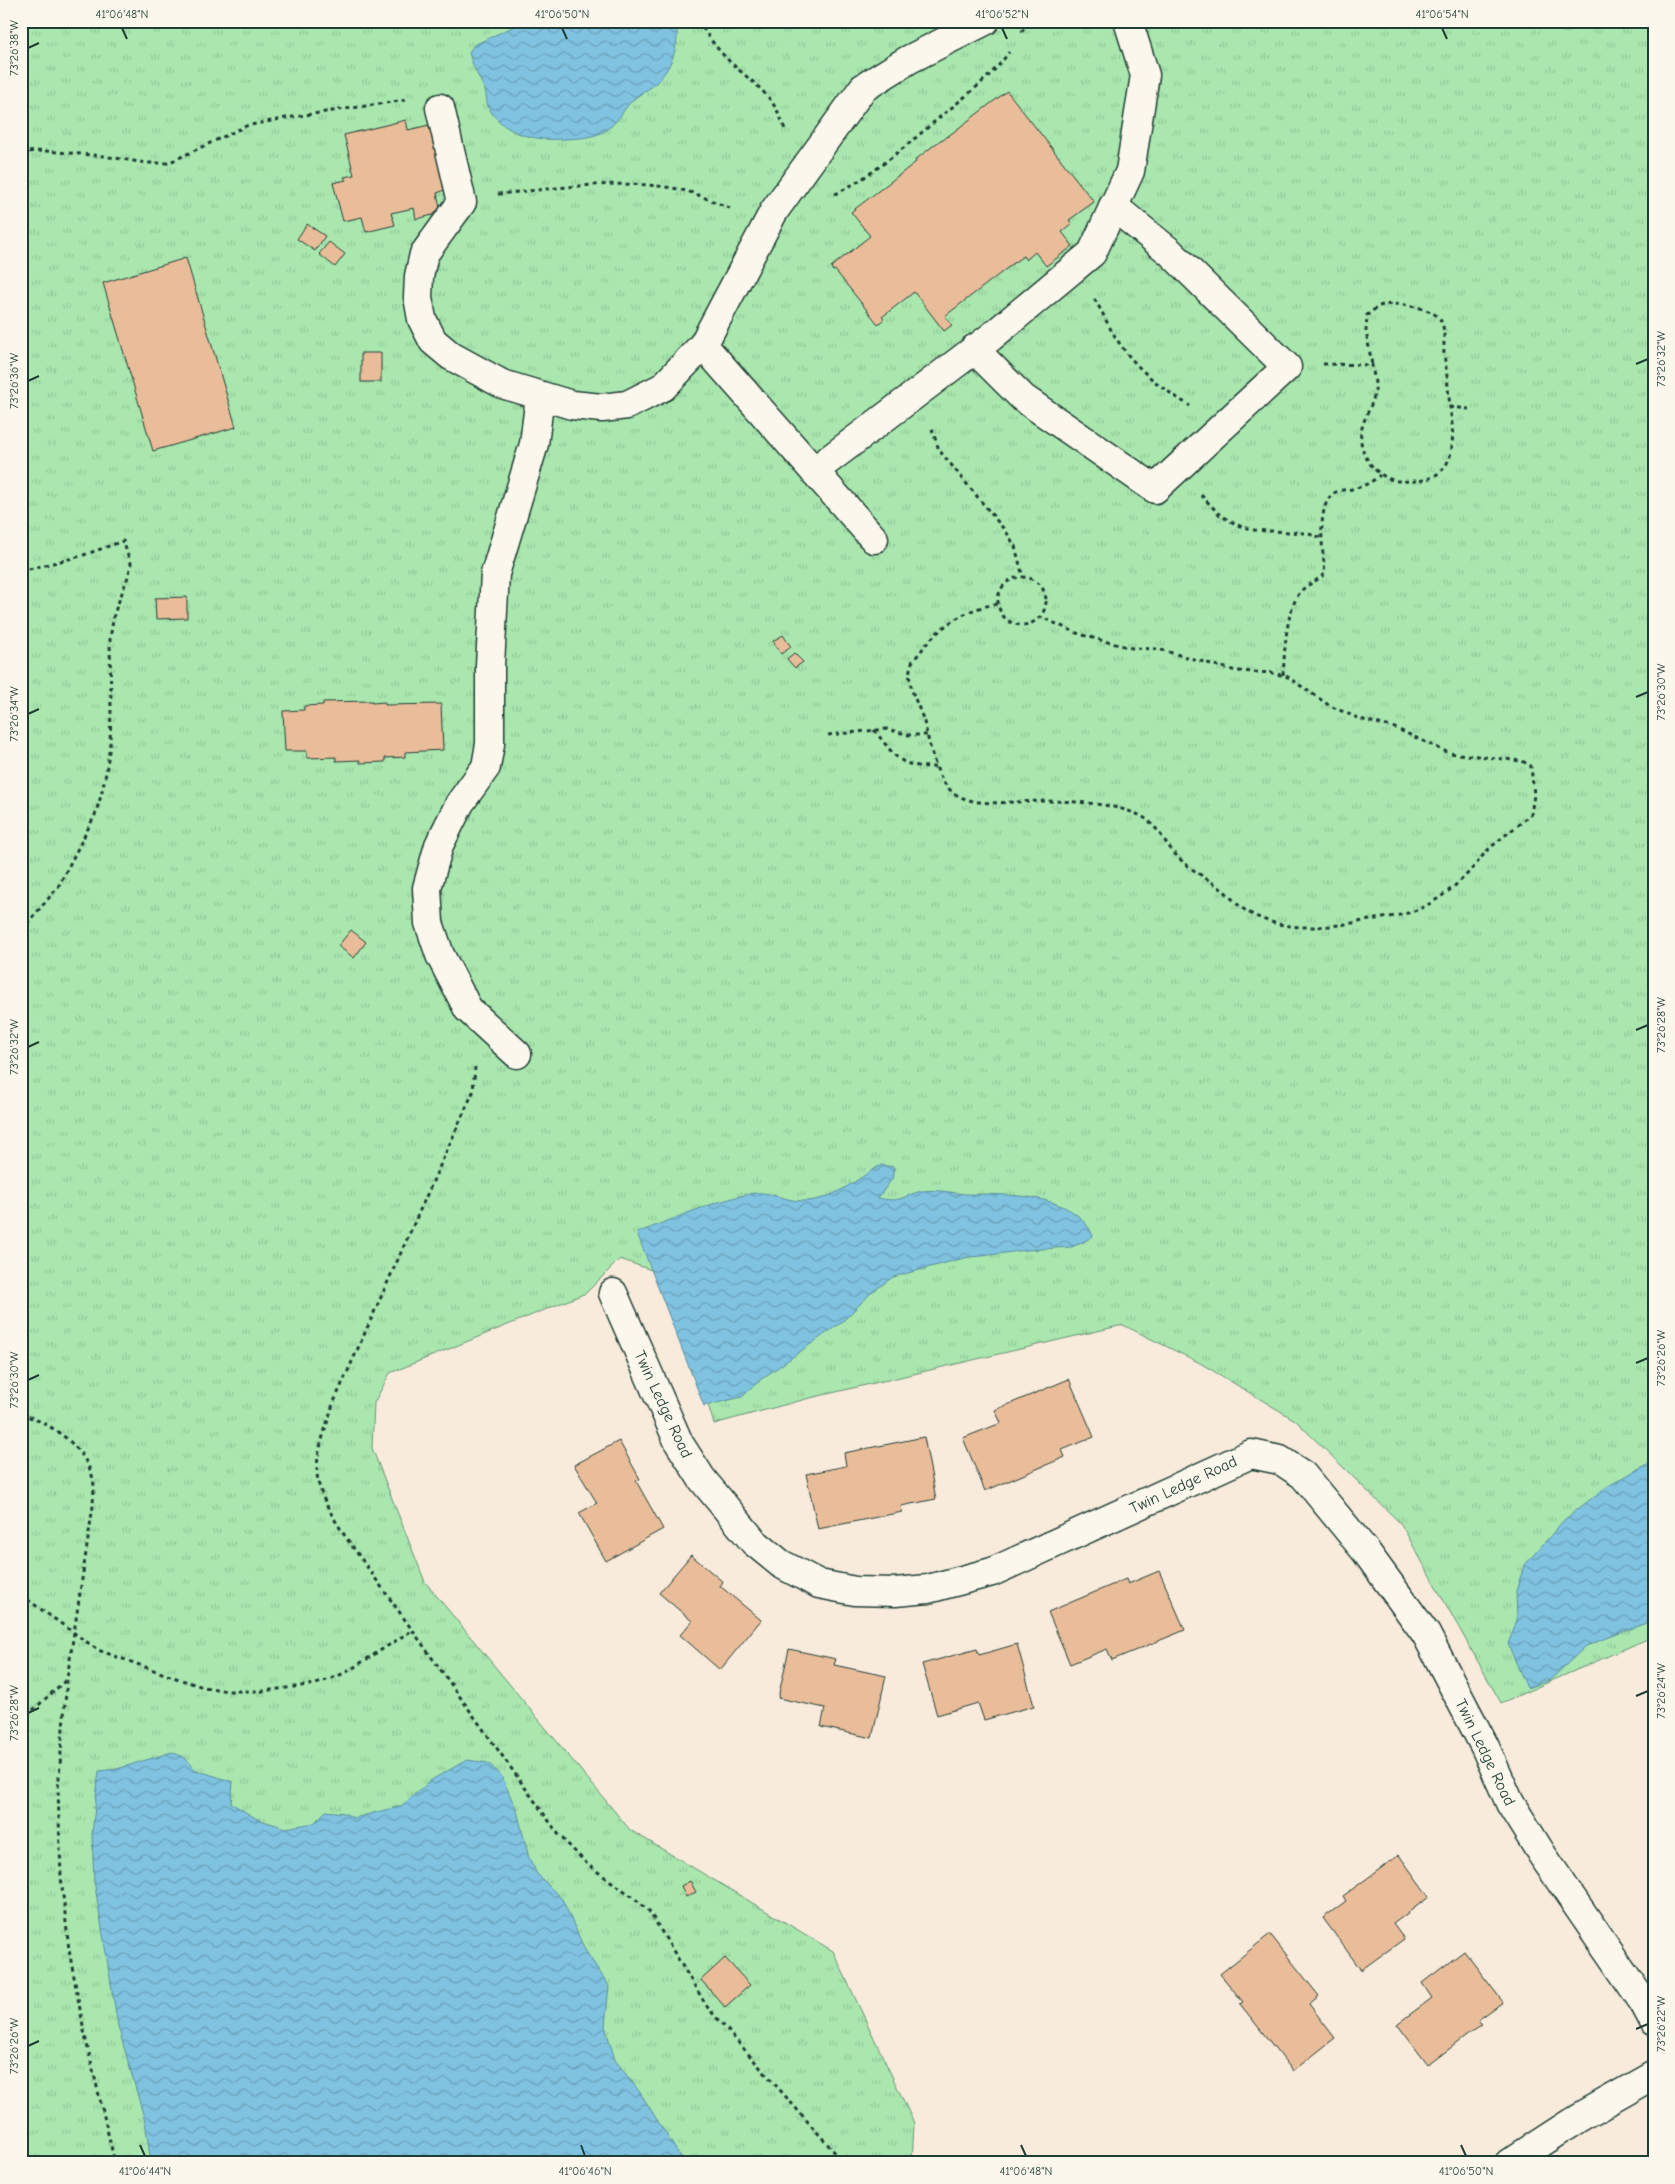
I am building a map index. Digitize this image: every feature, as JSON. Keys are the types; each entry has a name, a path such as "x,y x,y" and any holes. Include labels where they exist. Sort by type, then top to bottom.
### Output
{"street":[{"path":"440,108 462,202 424,254 419,276 418,297 422,319 433,340 451,356 502,384 572,405 602,408 627,405 663,387 703,346 774,211 863,88 908,60 985,21"},
{"path":"814,471 974,349 1092,252 1130,171 1145,75 1128,21"},
{"path":"974,349 1023,398 1155,489 1287,367 1170,252 1113,206"},
{"path":"703,346 874,539"},
{"path":"517,1054 468,1009 440,955 430,922 428,888 438,845 460,803 486,767 490,744 490,665 494,574 534,444 540,396"},
{"name":"Twin Ledge Road","path":"613,1293 680,1442 702,1479 754,1542 781,1564 819,1584 855,1592 895,1592 928,1589 992,1572 1251,1454 1280,1460 1303,1475 1367,1553 1426,1634 1485,1747 1510,1803 1543,1856 1644,2003 1654,2022"},
{"path":"1509,2163 1580,2117 1654,2075"}],"path":[{"path":"698,21 719,50 762,89 776,105 788,143 805,168"},
{"path":"21,152 46,151 152,163 168,163 246,126 263,122 413,99 428,100 440,108"},
{"path":"1067,273 1090,293 1103,311 1112,332 1132,361 1162,389 1220,429"},
{"path":"1383,305 1402,306 1428,311 1438,317 1443,326 1450,407 1454,439 1449,458 1439,472 1424,480 1410,481 1396,481 1380,476 1368,461 1360,441 1375,390 1366,331 1367,315 1383,305"},
{"path":"1287,367 1322,364 1372,365"},
{"path":"920,391 939,450 1007,533 1015,546 1023,577"},
{"path":"1450,407 1469,409"},
{"path":"1177,468 1220,515 1237,525 1254,530 1305,533 1323,538"},
{"path":"1283,675 1287,631 1294,605 1303,590 1318,581 1324,573 1322,510 1328,498 1337,491 1354,489 1372,482 1380,476"},
{"path":"21,571 81,556 123,541 131,563 130,574 114,614 110,640 110,735 106,773 101,796 94,815 58,887 21,931"},
{"path":"1023,577 1028,577 1037,582 1046,598 1046,608 1041,617 1032,624 1021,626 1010,623 1001,615 997,604 998,594 1002,586 1010,580 1023,577"},
{"path":"997,604 983,606 952,620 924,645 911,665 913,691 924,722 936,767 945,784 955,795 969,800 994,804 1015,802 1087,804 1126,810 1143,817 1155,827 1168,847 1180,859 1224,891 1247,912 1276,923 1314,928 1346,926 1412,913 1451,888 1472,869 1488,850 1532,814 1534,795 1531,766 1522,761 1449,753 1395,728 1360,719 1330,706 1294,680 1283,675 1236,672 1158,649 1132,648 1111,643 1078,634 1041,617"},
{"path":"828,735 887,729 909,735 927,735"},
{"path":"874,730 900,761 916,767 936,767"},
{"path":"475,1065 473,1092 333,1404 315,1468 318,1486 332,1515 412,1631 559,1835 588,1865 633,1897 649,1911 708,2008 844,2163"},
{"path":"21,1414 51,1427 72,1444 80,1452 93,1479 93,1506 67,1679 58,1788 63,1895 69,1950 115,2163"},
{"path":"21,1595 98,1650 132,1664 196,1684 228,1691 264,1692 316,1684 345,1673 412,1631"},
{"path":"21,1721 67,1679"}],"green space":[{"path":"21,21 1654,21 1654,1636 1501,1703 1401,1524 1295,1420 1200,1363 1123,1325 806,1399 714,1424 668,1276 620,1259 586,1293 390,1373 374,1403 372,1448 425,1582 630,1830 833,1951 914,2123 912,2163 21,2163"}],"water":[{"path":"525,21 676,21 676,45 668,68 663,75 653,86 630,103 606,130 597,135 582,138 544,139 513,131 495,117 488,106 485,90 469,52 474,45"},
{"path":"881,1165 894,1167 892,1179 878,1198 894,1200 919,1192 933,1190 965,1194 1037,1198 1055,1203 1071,1211 1084,1221 1093,1236 1071,1247 968,1257 893,1277 872,1292 842,1322 760,1380 742,1397 704,1406 637,1233 706,1206 749,1194 763,1193 802,1201 823,1198 843,1189"},
{"path":"1654,1460 1654,1620 1586,1646 1550,1680 1527,1688 1508,1644 1517,1620 1516,1591 1524,1566 1564,1520 1605,1488"},
{"path":"172,1752 185,1758 196,1770 233,1782 231,1803 257,1819 286,1828 314,1823 326,1811 344,1813 354,1818 401,1806 433,1779 467,1760 488,1763 501,1775 517,1811 529,1858 537,1874 562,1899 585,1950 609,1986 605,2026 615,2060 639,2091 678,2153 687,2163 151,2163 145,2121 118,2026 94,1880 92,1834 99,1771 117,1769"}],"building":[{"path":"1007,91 1094,202 1069,220 1072,224 1062,232 1073,246 1046,266 1035,252 1026,260 1023,256 945,316 952,325 944,331 914,292 882,317 884,319 878,324 831,267 870,236 851,212 916,162 915,160 942,139"},
{"path":"406,120 408,130 429,125 445,190 437,193 441,213 416,219 414,208 391,213 395,225 366,232 362,217 343,221 333,183 346,180 344,177 354,175 344,135"},
{"path":"307,224 325,236 315,251 297,239"},
{"path":"329,242 345,254 335,267 319,254"},
{"path":"186,258 236,427 153,451 103,283"},
{"path":"361,353 381,353 381,382 361,382"},
{"path":"187,597 187,618 156,619 155,598"},
{"path":"783,635 791,647 781,654 773,641"},
{"path":"794,653 803,662 795,668 787,659"},
{"path":"372,701 372,703 385,702 385,705 441,704 443,750 405,752 405,757 385,758 385,762 360,763 360,760 336,761 336,757 307,758 307,751 285,751 283,711 304,710 304,706 323,705 323,702"},
{"path":"351,930 366,942 354,958 338,946"},
{"path":"1069,1379 1094,1437 1062,1450 1065,1457 985,1491 963,1438 1001,1423 995,1410"},
{"path":"924,1437 936,1499 901,1506 902,1512 818,1529 806,1474 846,1466 844,1453"},
{"path":"619,1441 640,1479 636,1481 663,1529 606,1561 579,1513 597,1503 574,1465"},
{"path":"691,1555 723,1582 720,1586 761,1620 720,1670 680,1635 692,1621 659,1593"},
{"path":"1159,1571 1185,1630 1112,1660 1107,1649 1070,1664 1048,1612 1126,1579 1128,1584"},
{"path":"1017,1644 1034,1706 984,1720 978,1703 937,1715 922,1664 977,1649 979,1655"},
{"path":"789,1649 836,1659 834,1665 886,1676 872,1738 821,1727 825,1708 778,1698"},
{"path":"1399,1855 1429,1897 1393,1924 1404,1939 1361,1970 1323,1918 1346,1901 1343,1896"},
{"path":"690,1881 696,1892 686,1897 681,1886"},
{"path":"1270,1934 1319,1996 1309,2004 1335,2038 1293,2071 1240,2004 1243,2002 1220,1974"},
{"path":"1464,1951 1503,2002 1478,2020 1482,2024 1428,2065 1397,2024 1432,1998 1422,1983"},
{"path":"725,1958 750,1985 725,2007 701,1980"},
{"path":"1193,2158 1197,2163 1186,2163"}]}
